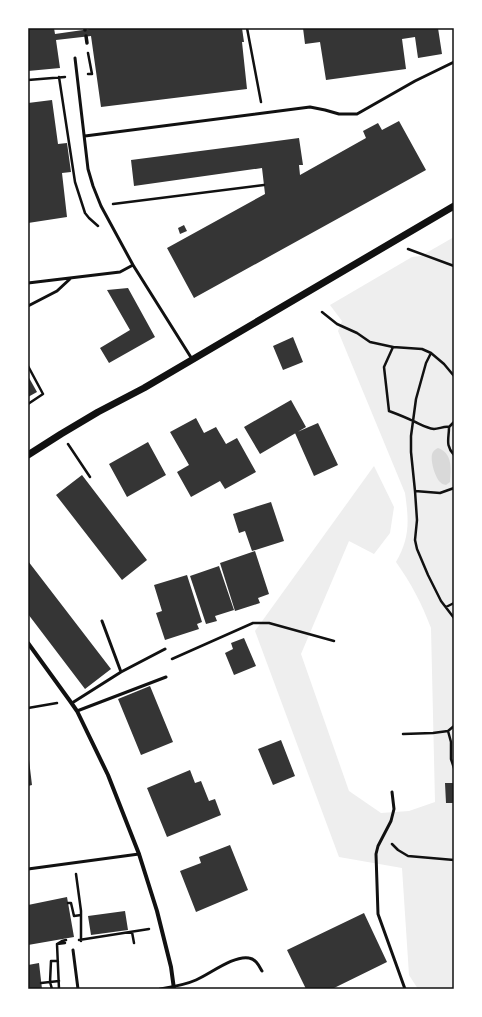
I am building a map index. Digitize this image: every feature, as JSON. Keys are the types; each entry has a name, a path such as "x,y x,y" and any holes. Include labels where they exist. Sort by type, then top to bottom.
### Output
{"street":[{"path":"86,36 87,43"},
{"path":"28,455 98,412 144,388 454,206"},
{"path":"28,642 77,711 108,775 139,854 157,911 174,988"}],"lane":[{"path":"75,58 88,169 93,186 101,206 134,265 192,359"},
{"path":"85,136 310,108 339,114 357,114 415,81 454,62"},
{"path":"28,283 120,272 134,265"},
{"path":"28,306 57,291 71,278"},
{"path":"102,621 121,672"},
{"path":"71,702 121,672 165,649"},
{"path":"77,711 166,677"},
{"path":"392,792 394,809 392,821 378,846 376,854 378,914 405,989"},
{"path":"28,869 139,854"},
{"path":"73,950 78,989"},
{"path":"160,989 174,988 196,980 218,967 240,958 249,958 254,960 262,971"}],"path":[{"path":"247,28 263,113"},
{"path":"87,43 92,74"},
{"path":"28,80 77,76"},
{"path":"101,206 264,185"},
{"path":"393,242 412,251 454,266"},
{"path":"322,312 337,324 357,333 370,342 393,347 422,349 431,353 444,364 454,376"},
{"path":"393,347 384,367 389,411 426,427 435,429 445,426 449,427"},
{"path":"431,353 426,363 416,399 411,436 417,520 415,540 428,575 441,600 454,618"},
{"path":"28,366 44,394 28,404"},
{"path":"454,422 449,427 448,445 454,455"},
{"path":"61,434 90,477"},
{"path":"415,491 440,493 454,488"},
{"path":"446,607 454,602"},
{"path":"166,662 254,623 270,623 334,641"},
{"path":"28,708 71,702"},
{"path":"403,734 448,731 454,726"},
{"path":"448,731 451,742 451,759 454,768"},
{"path":"383,836 398,850 408,856 454,860"},
{"path":"75,863 81,915 81,944"},
{"path":"68,904 71,903 74,916 81,915"},
{"path":"75,941 161,928"},
{"path":"132,932 134,943"},
{"path":"57,944 62,941"},
{"path":"57,944 69,942"},
{"path":"57,944 59,989"},
{"path":"52,989 50,982 51,961 58,961"},
{"path":"41,983 59,981"}],"shaded area":[{"path":"454,237 454,989 418,989 409,975 402,868 339,857 255,631 374,466 394,507 390,533 374,554 349,541 301,654 349,791 381,813 409,811 435,802 431,628 416,594 396,562 401,553 406,537 408,521 405,493 338,331 342,321 330,305 412,257 421,256"},
{"path":"438,448 443,450 450,462 450,482 446,485 438,480 433,467 432,455"}],"building":[{"path":"28,28 54,28 55,34 90,28 242,28 247,89 101,107 91,36 56,40 60,68 28,71"},
{"path":"303,28 438,28 442,54 418,58 415,37 402,39 406,69 326,80 320,42 305,44"},
{"path":"52,100 58,144 67,143 71,172 62,173 67,217 28,223 28,103"},
{"path":"399,121 426,170 194,298 167,248 265,194 262,168 134,186 131,160 299,138 303,165 299,165 300,175 366,138 363,131 378,123 382,130"},
{"path":"184,225 187,231 180,234 178,228"},
{"path":"128,288 155,337 109,363 100,348 130,330 107,290"},
{"path":"293,337 303,362 283,370 273,346"},
{"path":"28,376 37,392 28,397"},
{"path":"291,400 306,427 260,454 244,427"},
{"path":"196,418 204,433 216,427 226,444 237,438 256,472 225,489 220,481 191,497 177,472 189,465 170,432"},
{"path":"318,423 338,465 314,476 295,433"},
{"path":"148,442 166,475 127,497 109,464"},
{"path":"82,475 147,560 122,580 56,495"},
{"path":"271,502 284,541 252,551 245,531 239,533 233,514"},
{"path":"255,551 269,594 258,598 260,603 235,611 220,563"},
{"path":"28,561 111,669 85,689 28,614"},
{"path":"219,566 234,610 215,616 217,621 206,624 190,576"},
{"path":"187,575 202,622 197,624 199,629 165,640 156,613 162,611 154,585"},
{"path":"244,638 256,666 234,675 225,653 233,649 231,643"},
{"path":"150,686 173,742 141,755 118,699"},
{"path":"281,740 295,776 273,785 258,749"},
{"path":"28,760 32,785 28,786"},
{"path":"190,770 195,783 201,781 209,801 215,799 221,815 167,837 147,788"},
{"path":"445,783 454,783 454,803 446,803"},
{"path":"230,845 248,890 196,912 180,871 201,863 199,857"},
{"path":"67,897 74,937 28,945 28,905"},
{"path":"125,911 128,930 91,935 88,916"},
{"path":"364,913 387,962 332,989 306,989 287,950"},
{"path":"39,963 42,989 28,989 28,965"}]}
